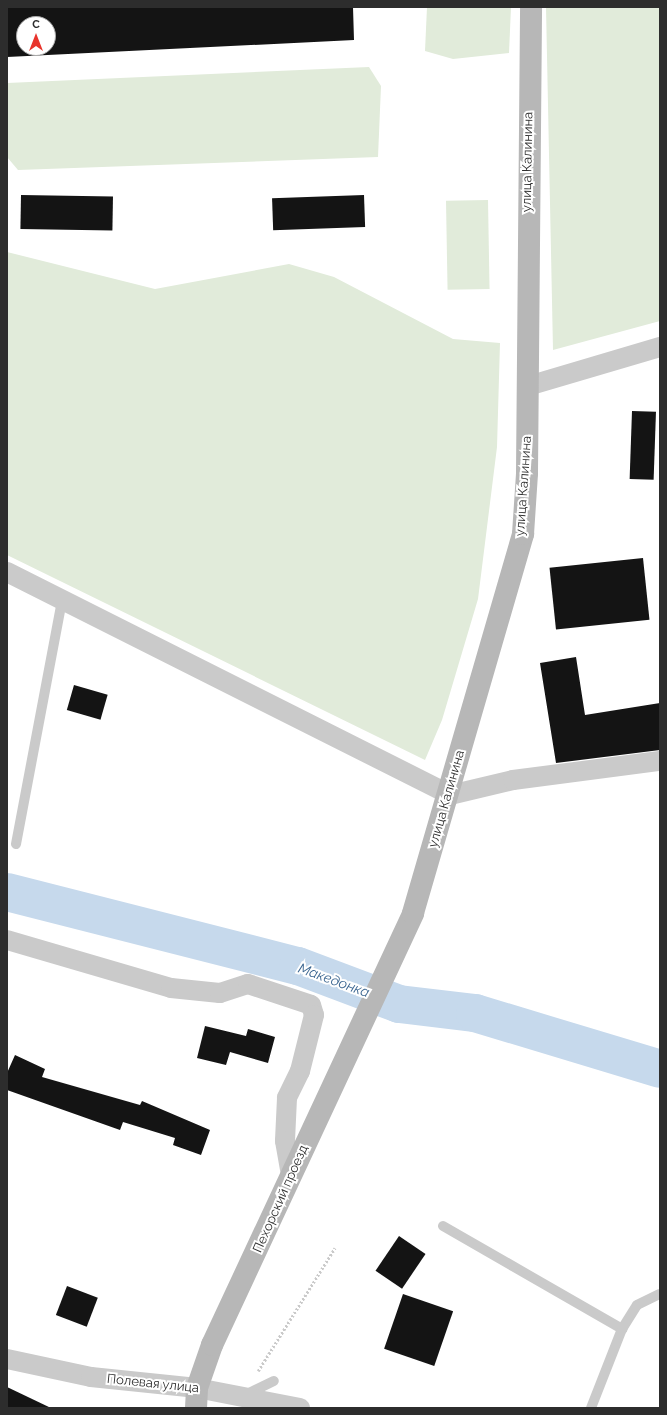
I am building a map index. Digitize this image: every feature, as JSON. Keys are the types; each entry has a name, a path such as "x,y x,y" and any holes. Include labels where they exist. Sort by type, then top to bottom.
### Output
{"main road":[{"name":"улица Калинина","path":"369,1011 413,912 450,795 523,534 528,386 531,7"},
{"name":"Пехорский проезд","path":"196,1398 212,1345 369,1011"}],"street":[{"path":"528,386 660,347"},
{"path":"7,572 450,795 513,780 660,761"},
{"path":"7,940 171,988 220,993 248,984 311,1005 314,1015 300,1071 286,1098 285,1141 291,1175"},
{"name":"Полевая улица","path":"7,1359 196,1398 242,1396 300,1408"}],"lane":[{"path":"16,844 62,600"},
{"path":"443,1226 622,1330"},
{"path":"591,1408 622,1330 637,1305 660,1294"},
{"path":"242,1396 274,1381"}],"path":[{"path":"242,1396 335,1248"}],"green space":[{"path":"427,7 511,7 509,53 453,59 425,51"},
{"path":"546,7 660,7 660,321 553,350"},
{"path":"369,67 381,86 378,157 18,170 7,157 7,83"},
{"path":"488,200 490,289 448,290 446,201"},
{"path":"7,252 155,289 289,264 334,277 453,339 500,343 497,447 478,599 442,720 425,760 7,555"}],"building":[{"path":"7,7 353,7 354,40 56,55 56,16 16,16 16,56 27,56 7,57"},
{"path":"21,195 113,197 112,231 20,229"},
{"path":"364,195 365,227 273,230 272,198"},
{"path":"632,411 656,412 654,480 630,479"},
{"path":"643,558 649,620 556,629 550,568"},
{"path":"576,657 585,715 660,703 660,750 556,763 540,663"},
{"path":"74,685 108,695 100,720 67,710"},
{"path":"205,1026 246,1036 248,1029 275,1037 268,1063 230,1052 226,1065 197,1058"},
{"path":"15,1055 45,1069 42,1077 140,1105 142,1101 210,1130 201,1155 173,1145 175,1138 123,1122 120,1130 7,1090 7,1073"},
{"path":"399,1236 426,1254 402,1289 376,1271"},
{"path":"67,1286 98,1298 87,1327 56,1315"},
{"path":"403,1294 453,1311 434,1366 384,1349"},
{"path":"7,1387 51,1408 7,1408"}],"waterway":[{"name":"Македонка","path":"7,892 298,966 399,1004 475,1013 660,1069"}]}
